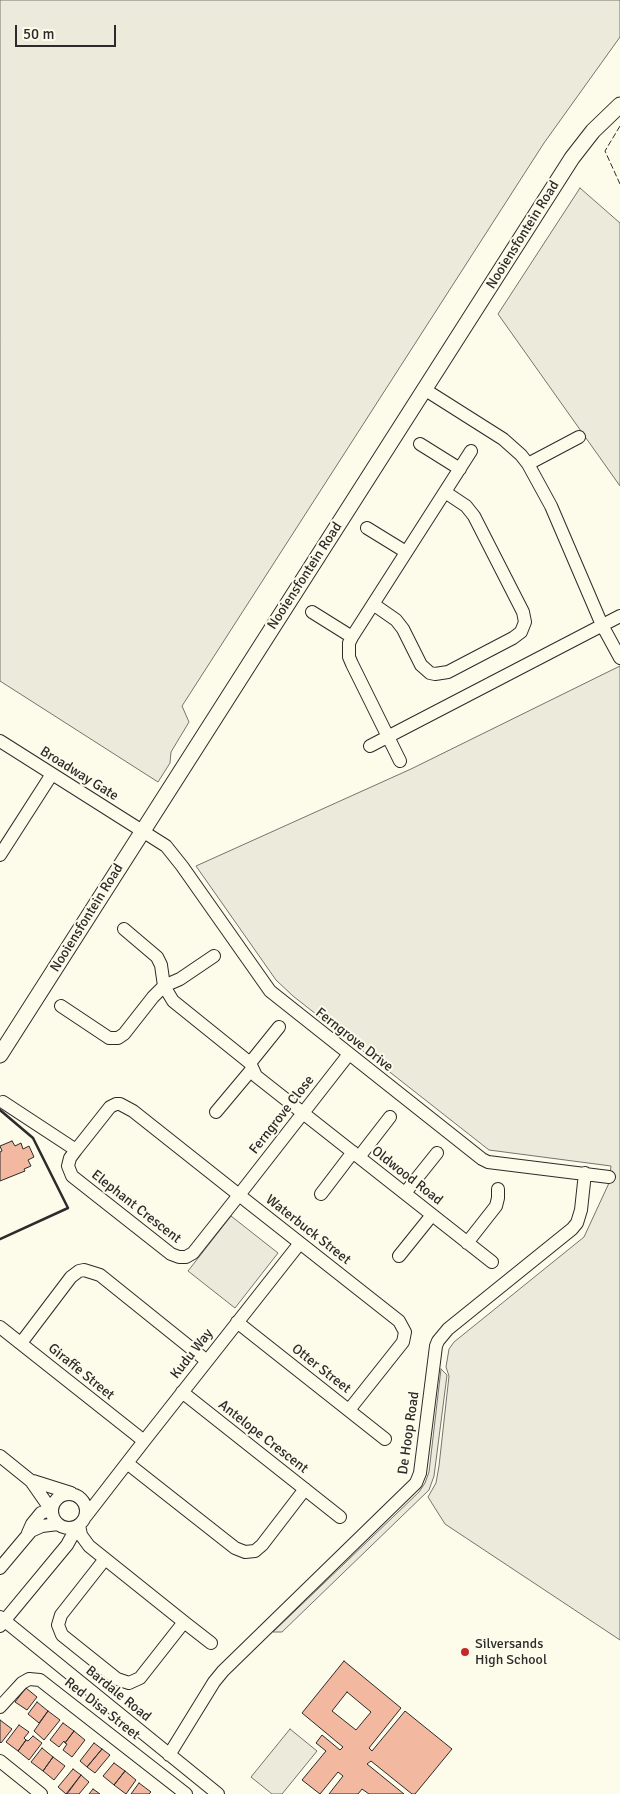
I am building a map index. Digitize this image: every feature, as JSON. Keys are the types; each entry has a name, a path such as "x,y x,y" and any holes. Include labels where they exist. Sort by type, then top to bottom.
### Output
{"street":[{"name":"Nooiensfontein Road","path":"0,1055 572,158 593,131 620,105"},
{"path":"424,389 503,439 528,464 551,506 602,625 620,658"},
{"path":"528,464 579,437"},
{"path":"420,444 460,469"},
{"path":"400,761 349,657 349,643 471,451"},
{"path":"373,604 396,620 421,665 430,673 435,674 444,674 521,632 525,622 523,612 474,516 466,506 445,492"},
{"path":"367,528 406,552"},
{"path":"312,612 352,637"},
{"path":"370,746 620,616"},
{"name":"Broadway Gate","path":"0,741 142,831"},
{"path":"0,856 52,774"},
{"name":"Ferngrove Drive","path":"142,831 166,846 178,860 266,988 482,1159 488,1162 609,1177"},
{"path":"124,929 157,957 161,965 164,986"},
{"path":"61,1006 109,1038 116,1039 124,1034 164,986 180,979 214,956"},
{"name":"Oldwood Road","path":"164,986 173,1001 251,1066 256,1076 492,1262"},
{"path":"216,1112 279,1026"},
{"name":"Ferngrove Close","path":"239,1195 349,1054"},
{"path":"3,1102 76,1150"},
{"name":"Waterbuck Street","path":"110,1107 120,1104 133,1111 399,1321 404,1329 404,1338 400,1346 349,1410"},
{"name":"Elephant Crescent","path":"110,1107 76,1150 68,1162 68,1170 72,1176 174,1256 186,1257 193,1253 239,1195"},
{"path":"321,1194 390,1117"},
{"path":"405,1193 437,1153"},
{"name":"De Hoop Road","path":"169,1755 214,1682 223,1671 416,1483 420,1473 438,1341 448,1329 572,1229 582,1210 585,1173"},
{"path":"467,1242 496,1206 498,1189"},
{"path":"399,1256 432,1215"},
{"name":"Kudu Way","path":"1,1621 67,1545 109,1485 300,1243"},
{"path":"21,1343 71,1277 84,1270 100,1276 207,1361"},
{"name":"Otter Street","path":"237,1322 386,1439"},
{"name":"Giraffe Street","path":"0,1327 144,1440"},
{"name":"Antelope Crescent","path":"127,1463 235,1548 245,1552 254,1550 262,1545 305,1489 182,1392"},
{"path":"0,1456 31,1481 52,1509"},
{"path":"31,1481 77,1496 86,1504 80,1535 86,1543 211,1643"},
{"name":"Kudu Way","path":"77,1496 96,1493 109,1485"},
{"path":"305,1489 340,1516"},
{"path":"77,1496 60,1496 54,1502 52,1515 59,1524 66,1528 81,1523"},
{"path":"27,1535 32,1524 41,1513 52,1509"},
{"path":"0,1568 27,1535 38,1527 59,1524"},
{"path":"58,1555 60,1540 59,1524"},
{"path":"67,1545 74,1542 86,1543"},
{"path":"105,1559 61,1615 58,1625 62,1635 117,1679 129,1683 140,1678 184,1622"},
{"name":"Bardale Road","path":"1,1621 218,1794"},
{"name":"Red Disa Street","path":"0,1707 22,1683 29,1679 40,1680 186,1794"},
{"path":"0,1761 41,1794"}],"shaded area":[{"path":"0,0 620,0 620,37 544,143 182,706 189,722 171,752 170,763 158,782 0,681"},
{"path":"580,188 620,223 620,486 498,314"},
{"path":"620,666 620,1640 445,1524 428,1497 436,1483 439,1466 449,1376 446,1367 449,1349 454,1342 584,1237 609,1183 611,1166 489,1150 293,996 276,980 196,866 411,769"},
{"path":"231,1216 278,1253 235,1308 188,1271"},
{"path":"441,1369 447,1375 434,1476 429,1490 282,1632 273,1632 419,1492 425,1483 429,1472"},
{"path":"290,1729 317,1751 282,1794 272,1794 251,1777"}],"building":[{"path":"12,1141 15,1146 21,1143 23,1149 29,1146 34,1157 28,1160 31,1166 24,1169 25,1171 0,1181 0,1152 2,1151 0,1146"},
{"path":"344,1661 401,1708 369,1748 372,1751 405,1711 452,1749 415,1794 412,1794 371,1761 367,1764 404,1794 369,1794 362,1789 358,1794 329,1794 343,1776 338,1772 320,1794 302,1780 326,1751 316,1743 322,1735 340,1750 343,1747 302,1713","holes":["347,1692 371,1712 356,1730 332,1711"]},
{"path":"26,1688 37,1697 27,1710 15,1702"},
{"path":"37,1702 48,1711 39,1723 28,1714"},
{"path":"48,1711 60,1720 44,1740 34,1731"},
{"path":"0,1720 12,1729 1,1743 0,1742"},
{"path":"63,1723 74,1731 65,1743 64,1741 59,1747 50,1740"},
{"path":"19,1725 29,1732 18,1751 6,1742"},
{"path":"74,1731 85,1740 72,1757 63,1750 67,1744 65,1743"},
{"path":"33,1736 42,1743 29,1760 18,1751 26,1740 28,1741"},
{"path":"94,1743 102,1749 87,1767 80,1761"},
{"path":"42,1748 53,1757 43,1771 31,1762"},
{"path":"102,1749 110,1755 95,1773 87,1767"},
{"path":"53,1757 65,1766 54,1780 43,1771"},
{"path":"114,1763 125,1771 114,1785 103,1776"},
{"path":"73,1769 81,1775 66,1794 58,1787"},
{"path":"125,1771 136,1780 126,1794 114,1785"},
{"path":"81,1775 89,1782 79,1794 67,1794"},
{"path":"139,1783 151,1792 149,1794 131,1794"},
{"path":"93,1789 100,1794 89,1794"}],"fence":[{"path":"620,126 605,151 620,184"}],"wall":[{"path":"0,1110 33,1138 68,1208 0,1239"}],"place":[{"name":"Silversands High School","path":"465,1652"}]}
